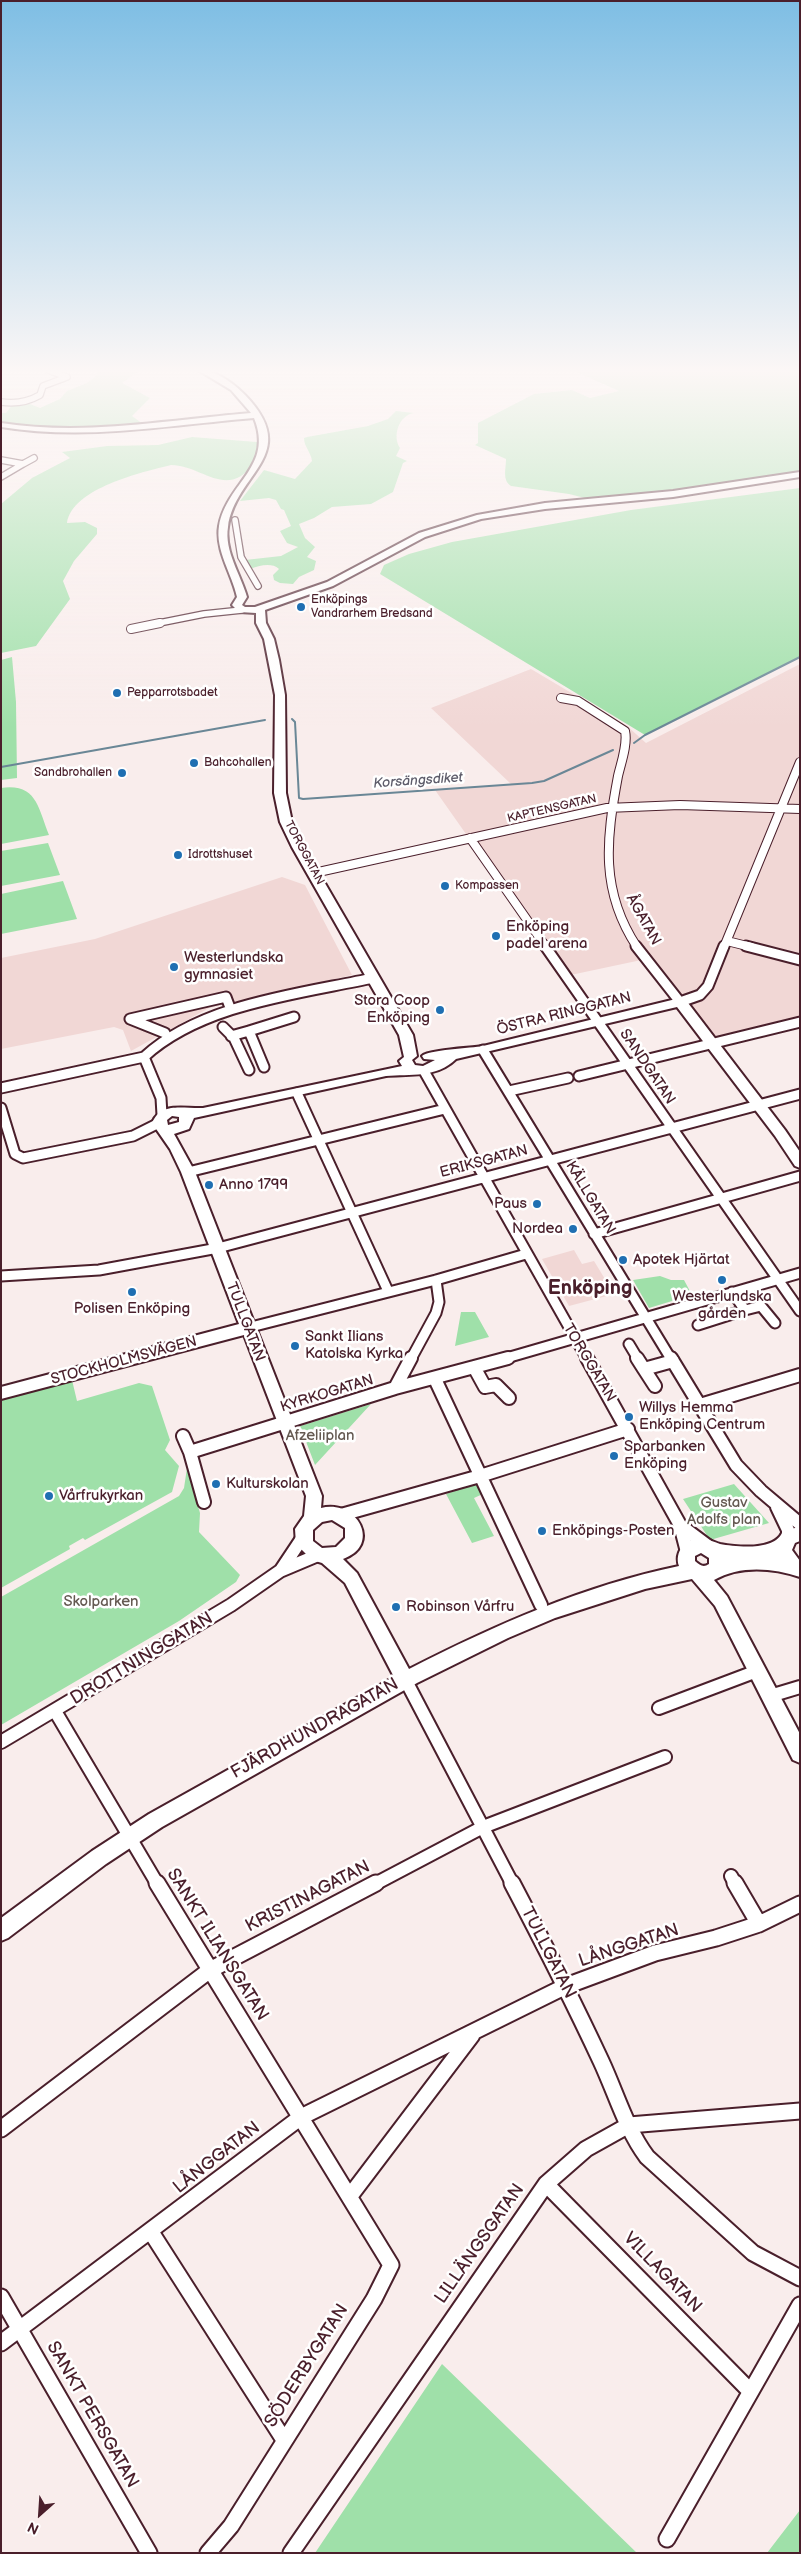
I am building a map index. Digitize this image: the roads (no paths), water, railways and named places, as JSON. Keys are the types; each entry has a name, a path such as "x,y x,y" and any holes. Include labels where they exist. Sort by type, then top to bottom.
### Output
{"street":[{"path":"239,489 225,516 223,536 228,558 240,583 242,606"},
{"path":"131,629 212,613 257,601 289,599 314,592 422,535 480,517 545,506 673,494 704,489"},
{"path":"235,520 241,556 252,579 258,586"},
{"path":"228,558 241,556"},
{"path":"240,583 257,601"},
{"name":"TORGGATAN","path":"257,601 261,623 271,646 280,695 279,758 282,808 298,847 406,1035 482,1177 628,1429 680,1525 691,1563 721,1600 800,1754"},
{"name":"TORGGATAN","path":"242,606 261,623"},
{"name":"ÅGATAN","path":"561,698 578,701 625,731 626,735 608,851 610,892 614,904 640,952 711,1042 797,1157"},
{"path":"680,1002 700,995 708,986 800,762"},
{"name":"KAPTENSGATAN","path":"314,873 614,808 680,805 800,809"},
{"name":"SANDGATAN","path":"470,838 800,1311"},
{"path":"727,941 800,960"},
{"path":"181,1120 161,1098 144,1057 146,1052 157,1044 220,1012 373,978"},
{"path":"165,1034 130,1019 226,998 229,1004"},
{"name":"ÖSTRA RINGGATAN","path":"181,1120 203,1113 386,1072 420,1061 483,1050 680,1002"},
{"path":"232,1036 294,1016"},
{"path":"579,1076 711,1042 800,1022"},
{"path":"223,1027 232,1036 249,1070"},
{"path":"249,1031 264,1067"},
{"name":"KÄLLGATAN","path":"483,1050 736,1465 800,1524"},
{"path":"1,1088 144,1057"},
{"path":"509,1092 568,1078"},
{"path":"297,1093 388,1291"},
{"name":"ERIKSGATAN","path":"1,1276 99,1270 218,1248 800,1094"},
{"path":"161,1098 162,1122"},
{"path":"1,1108 15,1154 23,1158 126,1137 162,1122 181,1120"},
{"path":"188,1172 445,1109"},
{"path":"176,1147 181,1120"},
{"name":"TULLGATAN","path":"162,1122 188,1172 247,1328 314,1496 312,1518"},
{"path":"594,1234 800,1176"},
{"path":"787,1181 800,1181"},
{"path":"247,1328 436,1280 526,1254"},
{"name":"KYRKOGATAN","path":"190,1452 395,1388 435,1379 800,1273"},
{"path":"395,1388 436,1313 439,1302 436,1280"},
{"path":"732,1292 745,1310"},
{"path":"208,1338 232,1318 237,1298"},
{"path":"698,1325 761,1306 775,1323"},
{"name":"STOCKHOLMSVÄGEN","path":"1,1393 247,1328"},
{"path":"628,1344 655,1386"},
{"path":"644,1369 673,1361"},
{"path":"474,1367 484,1387 496,1385 509,1398"},
{"path":"700,1405 800,1374"},
{"path":"435,1379 541,1605"},
{"path":"312,1518 320,1514 342,1518 367,1507 480,1476 628,1429"},
{"path":"183,1436 190,1452 204,1502"},
{"name":"TULLGATAN","path":"314,1496 342,1518"},
{"name":"KÄLLGATAN","path":"774,1501 791,1538"},
{"path":"342,1518 367,1507"},
{"name":"DROTTNINGGATAN","path":"280,1571 303,1537 306,1524 312,1518"},
{"path":"342,1518 354,1541 346,1551"},
{"name":"TORGGATAN","path":"680,1525 711,1548"},
{"path":"303,1537 305,1544 323,1556"},
{"path":"791,1538 770,1551 727,1552 699,1545 691,1563 708,1574 717,1569 764,1561 795,1568"},
{"path":"791,1538 786,1558 795,1568"},
{"path":"711,1548 720,1562 717,1569"},
{"name":"TULLGATAN","path":"346,1551 350,1578 566,1986 618,2097 628,2125 647,2157 753,2253 800,2278"},
{"name":"DROTTNINGGATAN","path":"1,1742 231,1605 280,1571 323,1556 346,1551"},
{"name":"TULLGATAN","path":"323,1556 350,1578"},
{"name":"FJÄRDHUNDRAGATAN","path":"1,1931 130,1836 181,1804 405,1679 546,1614 691,1563"},
{"name":"TORGGATAN","path":"717,1569 721,1600"},
{"path":"659,1708 756,1671"},
{"path":"770,1696 800,1687"},
{"name":"SANKT ILIANSGATAN","path":"55,1711 210,1970 350,2196"},
{"name":"KRISTINAGATAN","path":"1,2129 210,1970 483,1827 665,1757"},
{"path":"731,1876 759,1924"},
{"name":"LÅNGGATAN","path":"1,2343 151,2232 301,2117 566,1986 655,1954 716,1938 759,1924 800,1904"},
{"name":"LÅNGGATAN","path":"350,2196 474,2033"},
{"name":"LILLÄNGSGATAN","path":"291,2553 546,2184 586,2149 628,2125 800,2111"},
{"name":"VILLAGATAN","path":"546,2184 750,2391"},
{"name":"SÖDERBYGATAN","path":"208,2553 231,2526 374,2299 391,2265 350,2196"},
{"path":"151,2232 284,2440"},
{"name":"SANKT PERSGATAN","path":"1,2297 149,2553"},
{"path":"668,2539 800,2305"}],"waterway":[{"name":"Korsängsdiket","path":"634,743 645,735 800,657"},
{"name":"Korsängsdiket","path":"292,719 295,722 299,798 303,799 532,783 544,781 613,750"},
{"name":"Korsängsdiket","path":"1,767 265,720"}],"place":[{"name":"Enköpings Vandrarhem Bredsand","path":"301,607"},
{"name":"Pepparrotsbadet","path":"117,693"},
{"name":"Bahcohallen","path":"194,763"},
{"name":"Sandbrohallen","path":"122,773"},
{"name":"Idrottshuset","path":"178,855"},
{"name":"Kompassen","path":"445,886"},
{"name":"Enköping padel arena","path":"496,936"},
{"name":"Westerlundska gymnasiet","path":"174,967"},
{"name":"Stora Coop Enköping","path":"440,1010"},
{"name":"Anno 1799","path":"209,1185"},
{"name":"Paus","path":"537,1204"},
{"name":"Nordea","path":"573,1229"},
{"name":"Apotek Hjärtat","path":"623,1260"},
{"name":"Westerlundska gården","path":"722,1280"},
{"name":"Polisen Enköping","path":"132,1292"},
{"name":"Sankt Ilians Katolska Kyrka","path":"295,1346"},
{"name":"Willys Hemma Enköping Centrum","path":"629,1417"},
{"name":"Sparbanken Enköping","path":"614,1456"},
{"name":"Kulturskolan","path":"216,1484"},
{"name":"Vårfrukyrkan","path":"49,1496"},
{"name":"Enköpings-Posten","path":"542,1531"},
{"name":"Robinson Vårfru","path":"396,1607"}],"district":[{"name":"Enköping","path":"590,1289"}],"park label":[{"name":"Afzeliiplan","path":"320,1436"},
{"name":"Gustav Adolfs plan","path":"724,1512"},
{"name":"Skolparken","path":"101,1602"}]}
